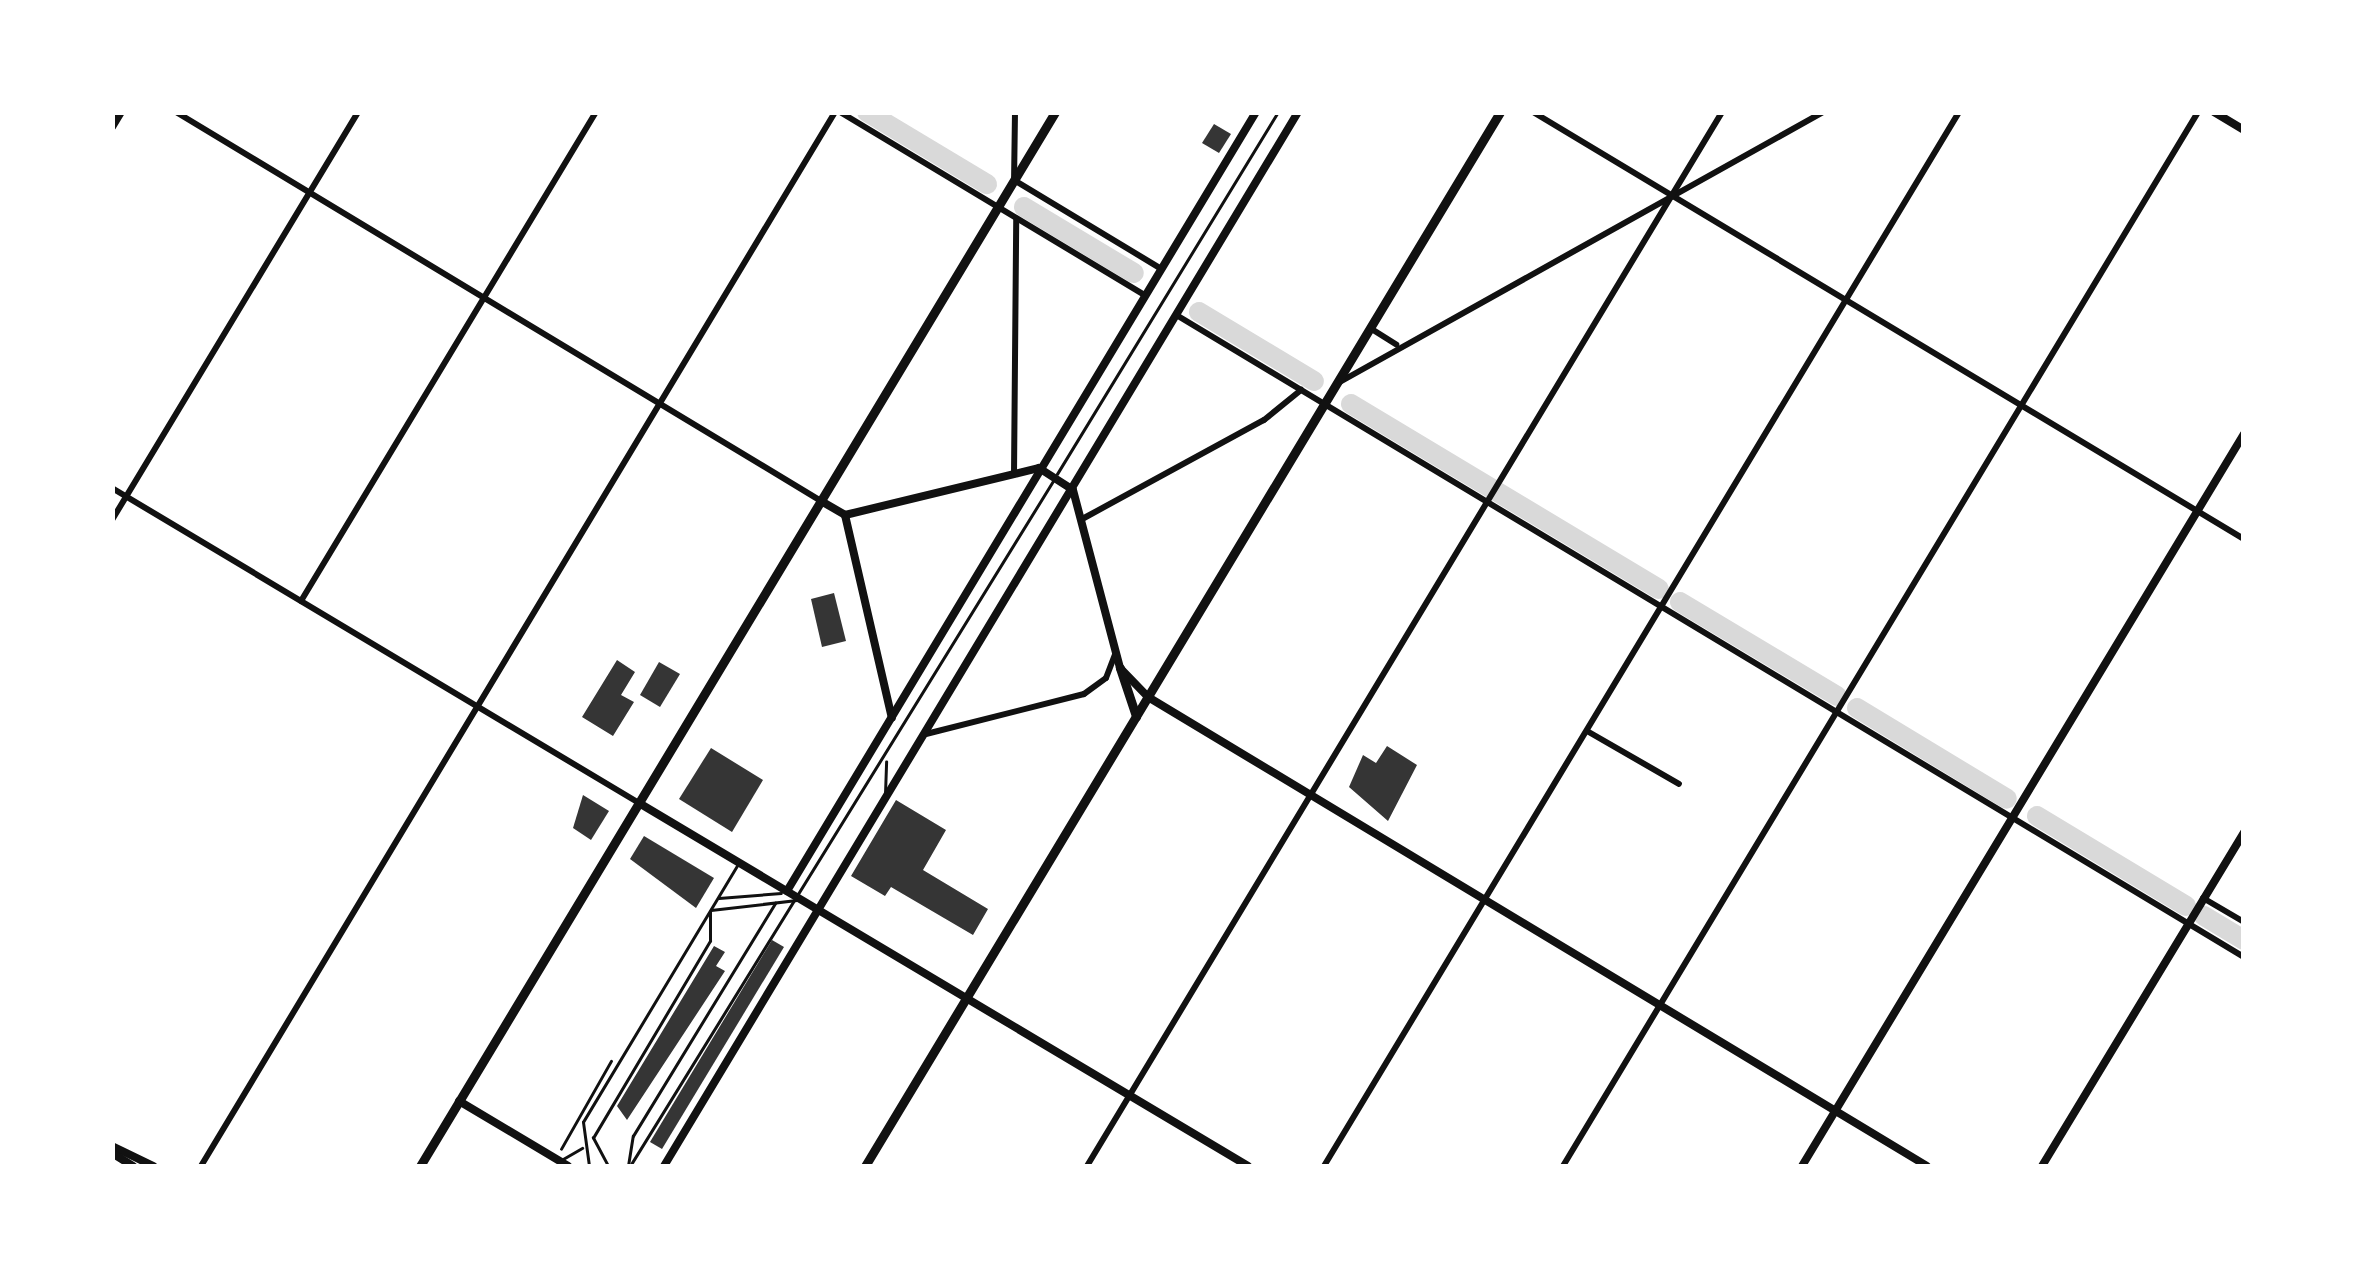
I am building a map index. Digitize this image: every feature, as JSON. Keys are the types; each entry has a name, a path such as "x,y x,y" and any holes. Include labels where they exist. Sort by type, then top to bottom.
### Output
{"main road":[{"path":"420,1166 1055,112"},
{"path":"865,1166 1500,112"},
{"path":"1120,668 1136,716"}],"street":[{"path":"112,128 122,112"},
{"path":"176,112 845,515 1039,468 1073,490 1084,518 1120,668 1148,698 1927,1166"},
{"path":"112,520 358,112"},
{"path":"301,600 596,112"},
{"path":"200,1166 838,112 1144,295"},
{"path":"1015,112 1014,180 1160,268"},
{"path":"787,891 1256,112"},
{"path":"664,1166 1298,112"},
{"path":"1533,112 2244,539"},
{"path":"1087,1166 1722,112"},
{"path":"1337,384 1398,344 1823,112"},
{"path":"1324,1166 1959,112"},
{"path":"1562,1166 2198,112"},
{"path":"2214,112 2244,130"},
{"path":"1014,474 1016,218"},
{"path":"1178,316 1489,499 2244,957"},
{"path":"1370,328 1398,344"},
{"path":"1084,518 1264,420 1301,390"},
{"path":"1802,1166 2244,434"},
{"path":"112,488 1248,1166"},
{"path":"845,515 892,718"},
{"path":"926,734 1084,694 1106,678 1116,652"},
{"path":"1587,731 1680,784"},
{"path":"2042,1166 2244,832"},
{"path":"2204,898 2244,922"},
{"path":"459,1102 568,1166"},
{"path":"112,1150 133,1166"},
{"path":"112,1150 153,1166"}],"lane":[{"path":"629,1166 769,936 802,900 1278,112"},
{"path":"885,802 886,761"},
{"path":"588,1166 582,1146 583,1122 738,862"},
{"path":"718,898 787,891"},
{"path":"710,910 802,900"},
{"path":"629,1166 633,1136 775,903"},
{"path":"608,1166 593,1138 710,941 710,910"},
{"path":"559,1161 582,1146"}],"building":[{"path":"1214,124 1231,134 1219,153 1202,143"},
{"path":"834,593 846,641 822,647 811,599"},
{"path":"617,660 635,672 621,695 634,702 613,736 582,717"},
{"path":"659,662 680,674 660,707 640,695"},
{"path":"1387,746 1417,765 1388,821 1349,787 1363,755 1376,763"},
{"path":"711,748 763,780 732,832 679,799"},
{"path":"583,795 609,811 591,840 573,828"},
{"path":"896,800 946,830 923,870 988,909 973,935 891,887 885,896 851,876"},
{"path":"644,836 714,878 696,908 630,859"},
{"path":"772,940 784,947 662,1149 650,1142"},
{"path":"714,946 725,952 716,966 725,971 627,1120 617,1106"}],"waterway":[{"path":"867,112 987,184"},
{"path":"1024,207 1134,273"},
{"path":"1199,312 1314,381"},
{"path":"1351,404 1659,589"},
{"path":"1680,602 1837,696"},
{"path":"1857,708 2007,799"},
{"path":"2037,816 2186,906"},
{"path":"2204,916 2244,940"}]}
